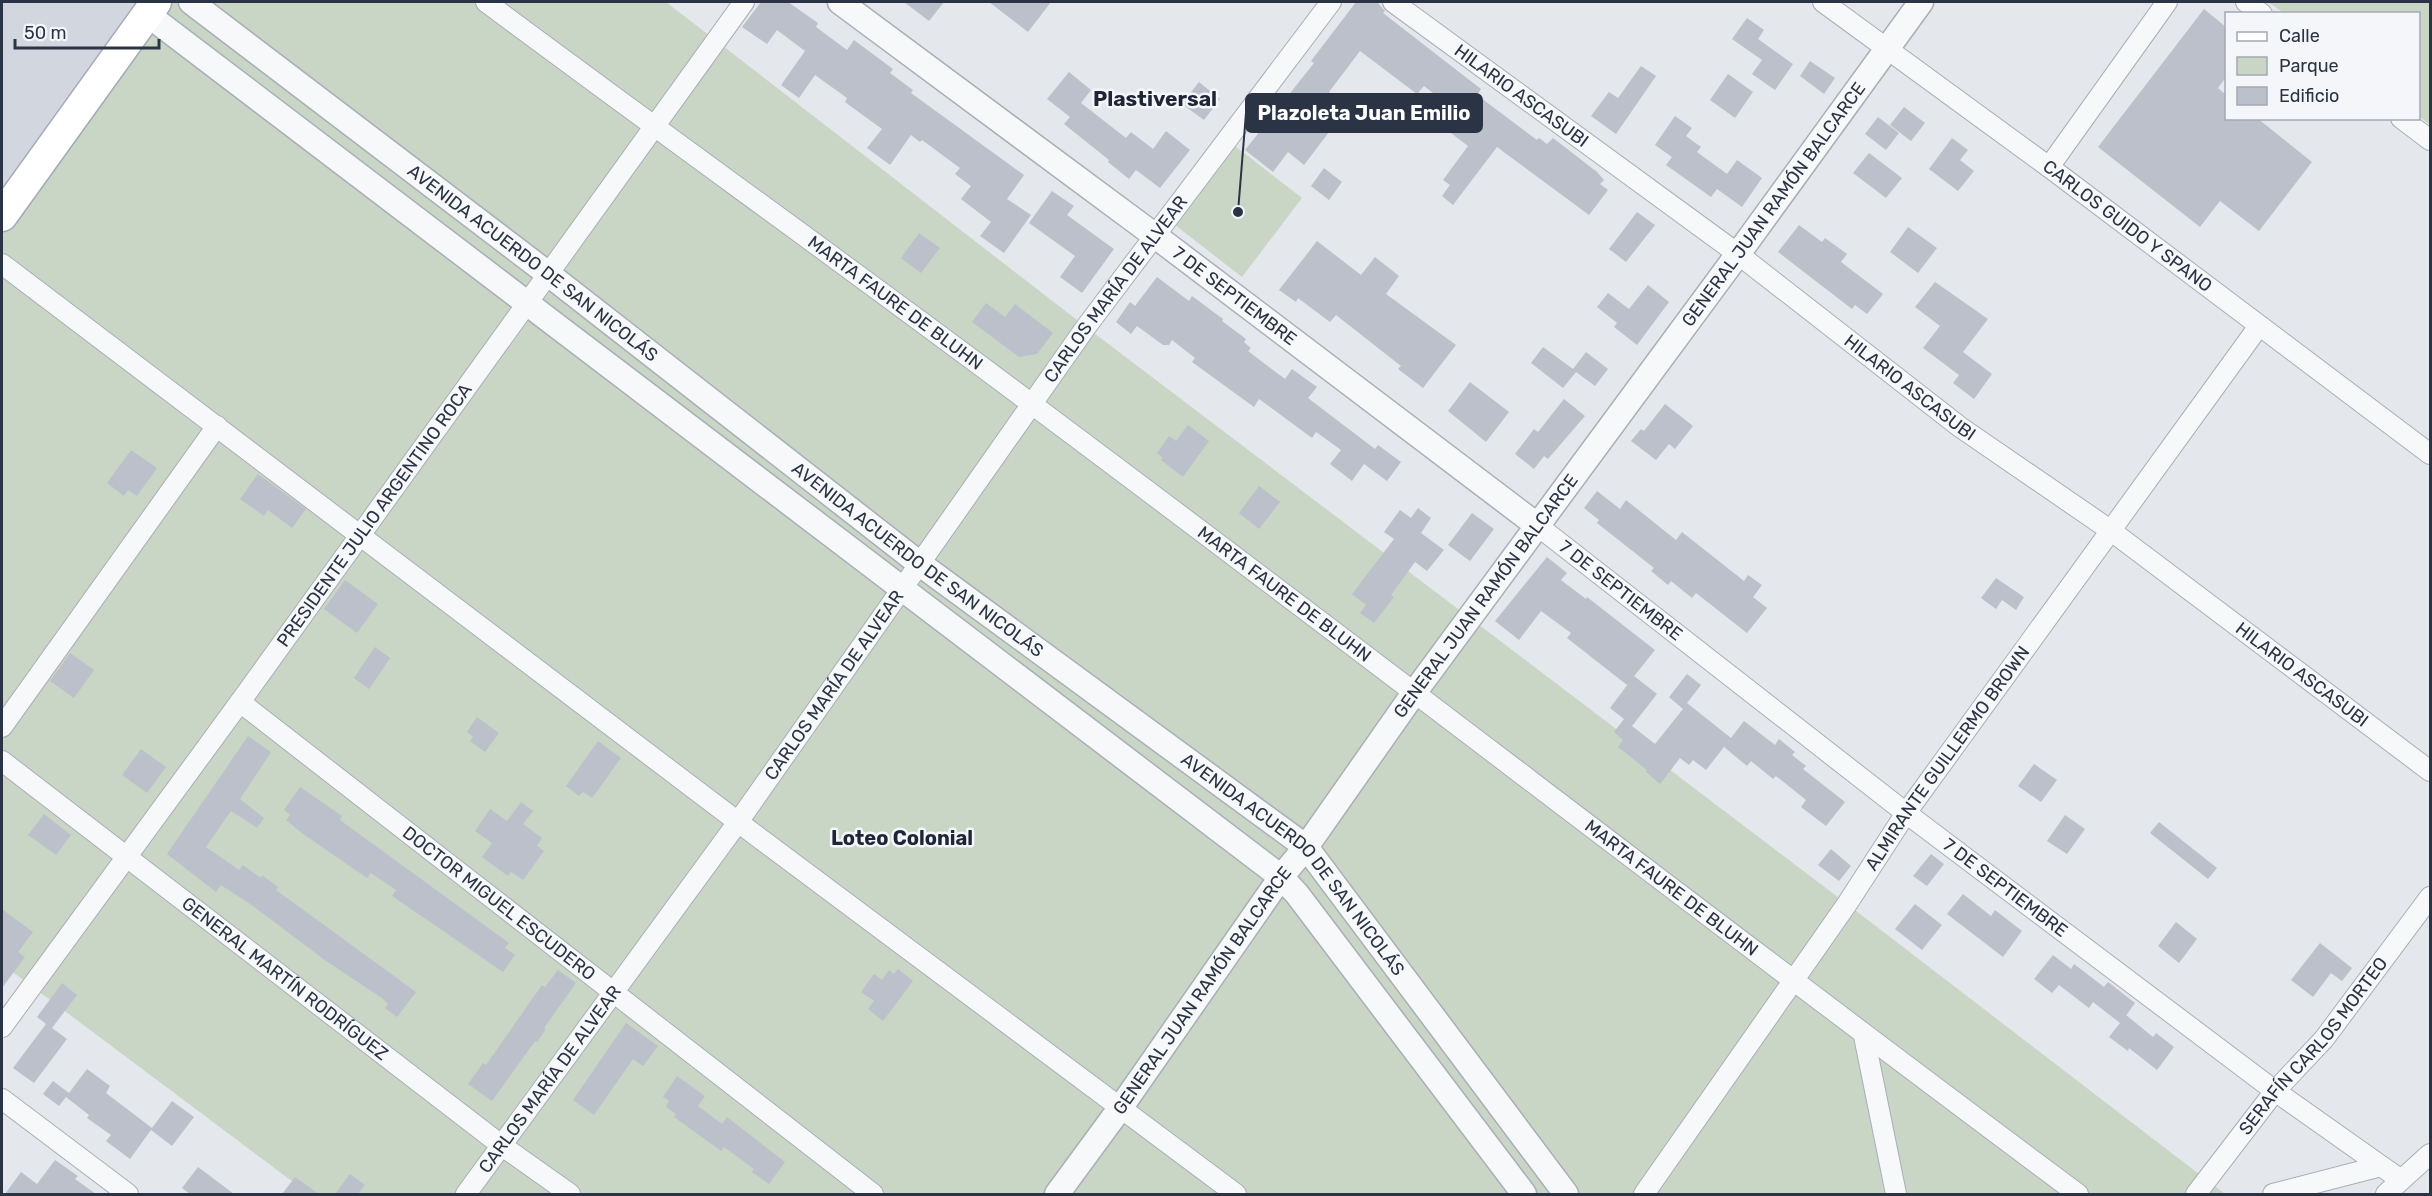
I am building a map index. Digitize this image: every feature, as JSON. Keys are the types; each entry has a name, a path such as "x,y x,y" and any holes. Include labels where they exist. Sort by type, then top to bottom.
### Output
{"main road":[{"path":"2,216 151,8"}],"street":[{"name":"AVENIDA ACUERDO DE SAN NICOLÁS","path":"191,2 547,273 920,564 1306,847 1566,1194"},
{"name":"MARTA FAURE DE BLUHN","path":"486,2 1031,403 1792,982 2078,1194"},
{"name":"PRESIDENTE JULIO ARGENTINO ROCA","path":"2,1027 240,702 744,2"},
{"name":"7 DE SEPTIEMBRE","path":"840,2 1154,235 1538,526 1906,813 2275,1091 2401,1180"},
{"name":"CARLOS MARÍA DE ALVEAR","path":"466,1194 738,822 1031,403 1154,235 1330,2"},
{"name":"HILARIO ASCASUBI","path":"1393,2 1738,254 1960,427 2110,530 2430,771"},
{"name":"CARLOS GUIDO Y SPANO","path":"1823,2 2049,167 2430,454"},
{"name":"GENERAL JUAN RAMÓN BALCARCE","path":"1057,1194 1414,693 1921,2"},
{"path":"2049,167 2167,2"},
{"path":"2246,2 2259,12"},
{"name":"AVENIDA ACUERDO DE SAN NICOLÁS","path":"151,8 526,303 1281,877 1297,894 1524,1194"},
{"path":"2404,120 2430,141"},
{"path":"2,264 738,822 1236,1194"},
{"name":"ALMIRANTE GUILLERMO BROWN","path":"1644,1194 1847,904 1906,813 2259,326"},
{"path":"2,727 217,426"},
{"name":"DOCTOR MIGUEL ESCUDERO","path":"240,702 873,1194"},
{"name":"GENERAL MARTÍN RODRÍGUEZ","path":"2,761 501,1145 570,1194"},
{"name":"SERAFÍN CARLOS MORTEO","path":"2196,1194 2275,1091 2324,1039 2430,897"},
{"path":"1864,1036 1896,1194"},
{"path":"2,1099 128,1194"},
{"path":"2386,1194 2430,1154"},
{"path":"2273,1194 2381,1166"}],"shaded area":[{"path":"2,2 156,2 2,216"}],"green space":[{"path":"156,2 666,2 1086,327 1847,904 2225,1194 309,1194 2,964 2,216"},
{"path":"2268,2 2430,2 2430,125 2420,117 2420,12 2283,12"},
{"path":"1235,146 1302,198 1242,277 1175,225"}],"building":[{"path":"761,2 788,2 818,23 816,27 847,50 854,40 893,69 890,73 913,90 911,93 1024,175 1007,199 1031,215 1004,253 980,236 991,222 961,199 971,186 955,174 960,168 922,140 920,142 911,135 890,165 867,148 882,129 845,102 847,98 815,75 799,98 781,85 805,51 777,30 767,44 742,27"},
{"path":"904,2 944,2 929,21"},
{"path":"989,2 1051,2 1028,32"},
{"path":"1356,2 1377,2 1385,11 1383,13 1481,89 1477,95 1537,140 1539,138 1547,144 1553,138 1597,172 1604,180 1600,184 1608,190 1589,215 1497,147 1453,205 1442,196 1450,185 1443,180 1468,146 1439,124 1452,108 1424,86 1417,94 1360,51 1329,92 1348,107 1304,165 1288,152 1273,172 1245,150 1314,63 1311,61"},
{"path":"2204,9 2225,26 2225,78 2218,88 2225,94 2225,120 2260,120 2312,162 2259,231 2220,201 2200,227 2098,147"},
{"path":"1747,18 1764,30 1758,39 1793,64 1775,90 1752,74 1762,60 1732,39"},
{"path":"1810,61 1835,78 1824,94 1800,76"},
{"path":"1641,66 1656,76 1616,134 1591,116 1609,92 1618,98"},
{"path":"1069,72 1091,90 1081,103 1126,138 1131,132 1153,149 1166,131 1190,150 1160,188 1136,170 1129,179 1064,124 1070,117 1047,99"},
{"path":"1728,74 1753,92 1735,118 1710,100"},
{"path":"1199,82 1220,99 1204,120 1182,104"},
{"path":"1904,107 1925,123 1911,141 1890,125"},
{"path":"1675,116 1692,128 1686,136 1701,147 1697,152 1727,174 1737,160 1762,178 1742,207 1717,189 1711,197 1666,165 1672,157 1655,145"},
{"path":"1878,117 1899,133 1886,150 1865,134"},
{"path":"1952,138 1968,150 1960,160 1974,171 1958,191 1929,169"},
{"path":"1869,153 1902,178 1886,198 1853,173"},
{"path":"1324,168 1342,182 1329,200 1311,186"},
{"path":"1052,191 1074,206 1067,215 1114,249 1082,293 1060,277 1075,256 1029,223"},
{"path":"1637,212 1655,225 1626,262 1609,249"},
{"path":"1799,225 1822,242 1825,238 1847,254 1841,262 1883,294 1867,314 1855,305 1852,309 1778,252"},
{"path":"1908,227 1937,248 1918,273 1890,252"},
{"path":"919,233 940,248 921,273 901,258"},
{"path":"1317,241 1361,275 1375,257 1399,276 1386,294 1456,345 1423,388 1398,369 1401,366 1336,315 1330,322 1298,298 1296,302 1279,290"},
{"path":"1157,277 1189,301 1192,296 1223,319 1222,321 1246,339 1244,342 1251,348 1248,351 1285,379 1292,369 1317,387 1308,398 1375,449 1378,445 1401,462 1387,481 1364,464 1352,481 1330,464 1341,450 1316,432 1312,438 1259,399 1254,407 1192,362 1195,358 1172,340 1169,345 1163,345 1137,326 1131,334 1116,322 1130,302 1135,306"},
{"path":"1935,282 1988,319 1963,352 1992,374 1974,399 1953,383 1959,375 1923,348 1940,326 1915,307"},
{"path":"1648,285 1669,302 1637,345 1614,327 1617,323 1597,307 1608,293 1629,309"},
{"path":"986,303 1005,317 1015,304 1053,333 1037,354 1019,357 972,322"},
{"path":"1543,347 1573,369 1586,352 1608,369 1595,386 1576,372 1563,388 1531,363"},
{"path":"1470,382 1509,412 1486,442 1448,411"},
{"path":"1564,399 1585,416 1548,459 1544,456 1534,469 1515,454 1534,429 1538,432"},
{"path":"1665,404 1693,426 1675,449 1669,444 1656,460 1631,441 1641,429 1644,431"},
{"path":"1188,425 1209,441 1183,477 1161,460 1163,458 1157,453 1169,436 1176,441"},
{"path":"131,450 157,468 137,496 128,490 124,496 107,483"},
{"path":"258,474 306,509 292,528 268,510 264,516 240,499"},
{"path":"1259,486 1280,502 1259,529 1239,513"},
{"path":"1597,491 1620,509 1626,500 1676,540 1682,532 1744,581 1748,575 1762,585 1753,597 1767,608 1747,633 1696,593 1692,598 1671,581 1668,585 1651,571 1654,568 1597,523 1599,520 1584,508"},
{"path":"1418,508 1431,518 1421,533 1444,550 1427,571 1415,562 1391,595 1394,597 1374,623 1360,613 1366,605 1352,594 1394,539 1384,532 1400,510 1411,518"},
{"path":"1472,513 1494,529 1470,561 1448,545"},
{"path":"1547,557 1567,573 1561,580 1586,599 1587,597 1655,650 1627,685 1567,638 1571,633 1541,611 1519,640 1495,621"},
{"path":"1996,578 2024,597 2016,610 2002,600 1996,609 1981,598"},
{"path":"345,580 378,604 357,633 324,609"},
{"path":"375,647 390,658 369,689 354,678"},
{"path":"70,653 94,670 74,698 50,681"},
{"path":"1687,674 1701,685 1687,703 1731,738 1706,770 1693,760 1689,765 1680,758 1660,784 1646,772 1647,770 1618,747 1623,740 1614,732 1624,719 1610,708 1634,676 1657,694 1632,726 1655,744 1683,709 1669,697"},
{"path":"477,717 499,733 485,752 470,741 473,737 467,732"},
{"path":"1744,721 1775,745 1779,739 1795,752 1792,755 1806,766 1803,769 1845,802 1826,826 1801,807 1806,800 1776,776 1773,779 1751,761 1747,766 1724,747"},
{"path":"248,736 271,752 240,799 264,818 257,828 231,811 206,847 239,870 243,865 261,878 262,875 278,887 276,890 416,992 397,1017 385,1008 388,1004 382,998 326,961 253,906 221,885 216,892 167,854"},
{"path":"598,741 621,758 592,798 583,792 579,796 566,786"},
{"path":"141,749 166,767 147,793 122,775"},
{"path":"2034,764 2057,780 2041,802 2018,786"},
{"path":"300,787 342,816 340,820 509,943 505,948 515,955 503,972 392,896 396,890 371,873 367,878 286,820 290,815 284,810"},
{"path":"521,802 533,811 523,824 542,838 537,846 544,851 523,880 511,872 508,876 482,857 492,843 475,831 490,809 507,821"},
{"path":"44,814 71,835 56,855 28,835"},
{"path":"2065,815 2085,829 2067,854 2047,841"},
{"path":"2159,822 2217,868 2208,879 2150,833"},
{"path":"1831,849 1851,866 1839,881 1818,865"},
{"path":"1931,854 1944,864 1927,886 1913,876"},
{"path":"1963,894 1991,916 1995,910 2022,931 2003,957 1947,914"},
{"path":"1915,904 1942,925 1922,950 1895,929"},
{"path":"2,909 33,932 18,952 25,957 2,988"},
{"path":"2176,922 2197,939 2179,963 2158,946"},
{"path":"2320,943 2352,968 2342,981 2331,973 2313,997 2291,980"},
{"path":"2053,955 2071,969 2074,964 2104,987 2108,982 2135,1003 2126,1015 2153,1037 2156,1033 2174,1047 2157,1070 2129,1048 2128,1051 2109,1037 2120,1023 2093,1002 2089,1008 2059,985 2052,993 2034,979"},
{"path":"898,969 913,981 883,1021 868,1009 874,1001 861,992 874,974 882,980 889,970 894,974"},
{"path":"558,970 576,983 544,1028 546,1029 537,1042 535,1041 492,1101 468,1084 483,1063 486,1065 542,985 545,987"},
{"path":"62,983 77,995 52,1028 67,1039 34,1083 13,1068 46,1024 37,1017"},
{"path":"626,1023 658,1046 643,1066 633,1059 594,1115 573,1100"},
{"path":"87,1069 110,1086 106,1093 152,1128 172,1101 194,1117 172,1146 151,1130 130,1159 106,1141 111,1135 87,1118 89,1115 66,1097 59,1106 43,1094 53,1081 69,1093"},
{"path":"677,1076 705,1096 698,1106 722,1124 727,1117 785,1162 769,1184 752,1172 754,1169 724,1147 721,1151 674,1117 676,1114 666,1107 669,1101 663,1097"},
{"path":"55,1160 78,1176 75,1179 96,1194 5,1194 21,1172 37,1184"},
{"path":"198,1167 234,1194 190,1194 182,1188"},
{"path":"350,1174 365,1185 358,1194 335,1194"},
{"path":"295,1177 319,1194 282,1194"}],"place":[{"name":"Plazoleta Juan Emilio","path":"1238,212"}],"district":[{"name":"Plastiversal","path":"1155,98"},
{"name":"Loteo Colonial","path":"902,838"}]}
